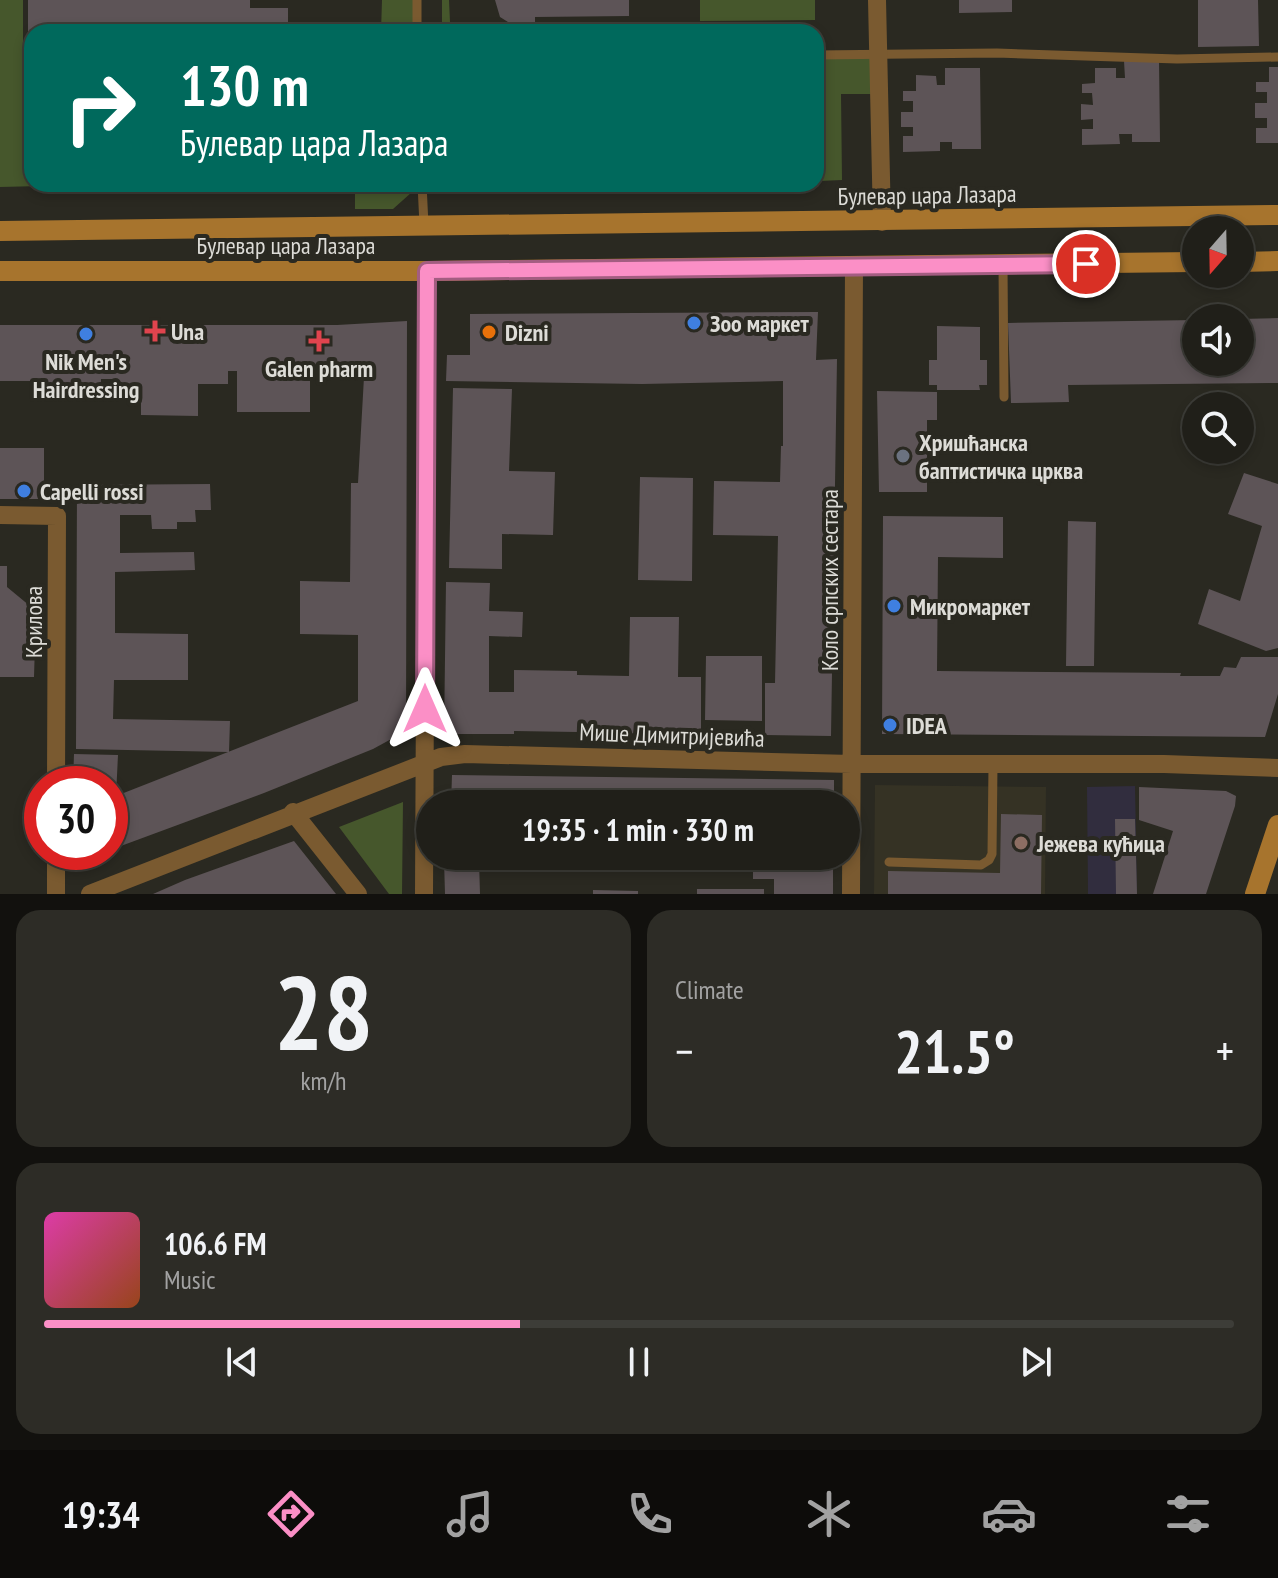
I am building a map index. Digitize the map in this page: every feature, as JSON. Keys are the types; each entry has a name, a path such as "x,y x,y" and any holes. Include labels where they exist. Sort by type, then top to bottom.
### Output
{"main road":[{"name":"Булевар цара Лазара","path":"0,231 1278,215"},
{"path":"1254,262 1278,261"},
{"name":"Булевар цара Лазара","path":"0,271 427,271 1182,262"},
{"path":"1255,894 1278,825"}],"street":[{"path":"877,0 882,222"},
{"name":"Коло српских сестара","path":"851,894 854,266"},
{"path":"424,894 427,271"},
{"name":"Крилова","path":"0,515 57,516 56,766"},
{"name":"Мише Димитријевића","path":"90,894 426,761 465,754 852,764 1164,764 1278,768"},
{"path":"293,812 358,894"},
{"path":"56,870 56,894"}],"lane":[{"path":"417,0 417,24"},
{"path":"824,55 997,53 1177,59 1278,57"},
{"path":"422,192 424,225"},
{"path":"1003,265 1004,397"},
{"path":"889,862 981,865 989,860 992,854 993,765"}],"shaded area":[{"path":"875,785 1046,787 1045,894 874,894"},
{"path":"1135,786 1137,894 1088,894 1087,787"}],"green space":[{"path":"0,0 23,0 24,186 0,187"},
{"path":"382,0 417,0 417,24 381,24"},
{"path":"442,0 449,0 450,22 463,24 442,24"},
{"path":"700,0 815,0 815,20 700,21"},
{"path":"878,54 879,94 841,94 842,180 824,181 824,55"},
{"path":"355,192 412,192 393,209 355,209"},
{"path":"403,802 402,894 389,894 339,827"}],"building":[{"path":"28,0 250,0 250,8 288,8 288,24 28,24"},
{"path":"495,0 629,0 629,16 535,17 535,24 511,24 500,17"},
{"path":"959,0 1012,0 1012,12 959,13"},
{"path":"1198,0 1258,0 1259,46 1198,47"},
{"path":"1159,60 1160,142 1132,142 1132,134 1119,134 1120,144 1082,145 1082,129 1093,129 1093,119 1081,120 1081,104 1093,105 1092,93 1082,93 1082,84 1095,83 1095,68 1116,68 1116,78 1125,78 1124,61"},
{"path":"1269,67 1278,67 1278,143 1256,143 1256,128 1267,128 1267,118 1255,118 1255,103 1267,103 1267,92 1256,92 1256,82 1269,82"},
{"path":"945,68 980,68 981,149 952,149 952,142 940,142 940,151 903,152 903,136 913,136 913,127 901,127 901,112 913,112 913,101 903,101 903,91 916,91 916,75 936,76 937,85 945,85"},
{"path":"818,312 816,360 837,359 831,736 765,735 765,683 775,683 778,536 713,535 714,481 780,482 783,381 642,384 446,381 447,355 470,355 470,314"},
{"path":"1278,318 1278,383 1068,385 1069,402 1011,403 1008,323 1182,320 1182,376 1254,376 1254,319"},
{"path":"407,321 406,731 373,749 128,843 128,791 358,701 358,635 300,634 300,581 350,582 351,483 358,483 364,377 337,380 337,377 310,377 310,412 237,412 237,371 228,371 228,384 198,384 198,416 141,415 141,384 117,384 117,379 101,379 101,393 55,393 55,399 30,399 30,381 0,381 0,325 337,325"},
{"path":"937,326 980,327 980,360 987,360 987,385 979,385 980,390 937,390 937,385 929,385 929,360 937,360"},
{"path":"453,388 512,389 509,471 555,472 553,535 502,534 502,569 449,568"},
{"name":"Хришћанска баптистичка црква","path":"877,391 937,392 937,420 927,420 927,492 879,492"},
{"path":"0,448 44,448 44,499 0,499"},
{"path":"1244,473 1278,484 1278,648 1266,651 1198,624 1209,589 1240,601 1262,526 1228,514"},
{"path":"640,477 693,478 692,581 638,580"},
{"path":"210,484 211,510 195,510 196,522 177,522 177,529 152,529 151,515 120,515 120,553 194,552 195,570 115,572 115,633 188,634 188,680 114,680 113,719 230,721 229,752 76,749 77,485"},
{"path":"883,516 1003,517 1003,558 938,557 937,671 1220,676 1224,667 1236,668 1241,657 1278,657 1278,694 1265,737 882,734"},
{"path":"1068,521 1096,522 1094,666 1066,666"},
{"path":"0,566 7,566 7,587 36,611 34,677 0,677"},
{"path":"446,582 490,583 489,611 523,612 522,637 489,636 489,692 514,692 514,670 629,676 630,617 679,617 678,677 701,677 701,734 577,730 444,734"},
{"path":"706,656 762,656 762,721 705,720"},
{"path":"74,754 118,755 117,766 74,766"},
{"path":"452,775 834,780 834,790 451,790"},
{"path":"1139,787 1226,791 1236,796 1206,894 1153,894 1173,831 1139,820"},
{"name":"Јежева кућица","path":"1001,814 1042,815 1041,894 888,894 888,871 1000,873"},
{"path":"1115,819 1135,819 1137,894 1116,894"},
{"path":"294,841 336,894 153,894 185,880"},
{"path":"444,870 479,870 480,894 445,894"},
{"path":"753,870 833,870 833,894 774,894 774,879 753,879"},
{"path":"697,889 764,889 764,894 697,894"},
{"path":"593,890 638,891 638,894 593,894"}],"place":[{"name":"Зоо маркет","path":"694,323"},
{"name":"Una","path":"155,331"},
{"name":"Dizni","path":"489,332"},
{"name":"Nik Men's Hairdressing","path":"86,334"},
{"name":"Galen pharm","path":"319,341"},
{"name":"Хришћанска баптистичка црква","path":"903,456"},
{"name":"Capelli rossi","path":"24,491"},
{"name":"Микромаркет","path":"894,606"},
{"name":"IDEA","path":"890,725"},
{"name":"Јежева кућица","path":"1021,843"}],"route":[{"path":"425,709 427,271 1086,264"}]}
